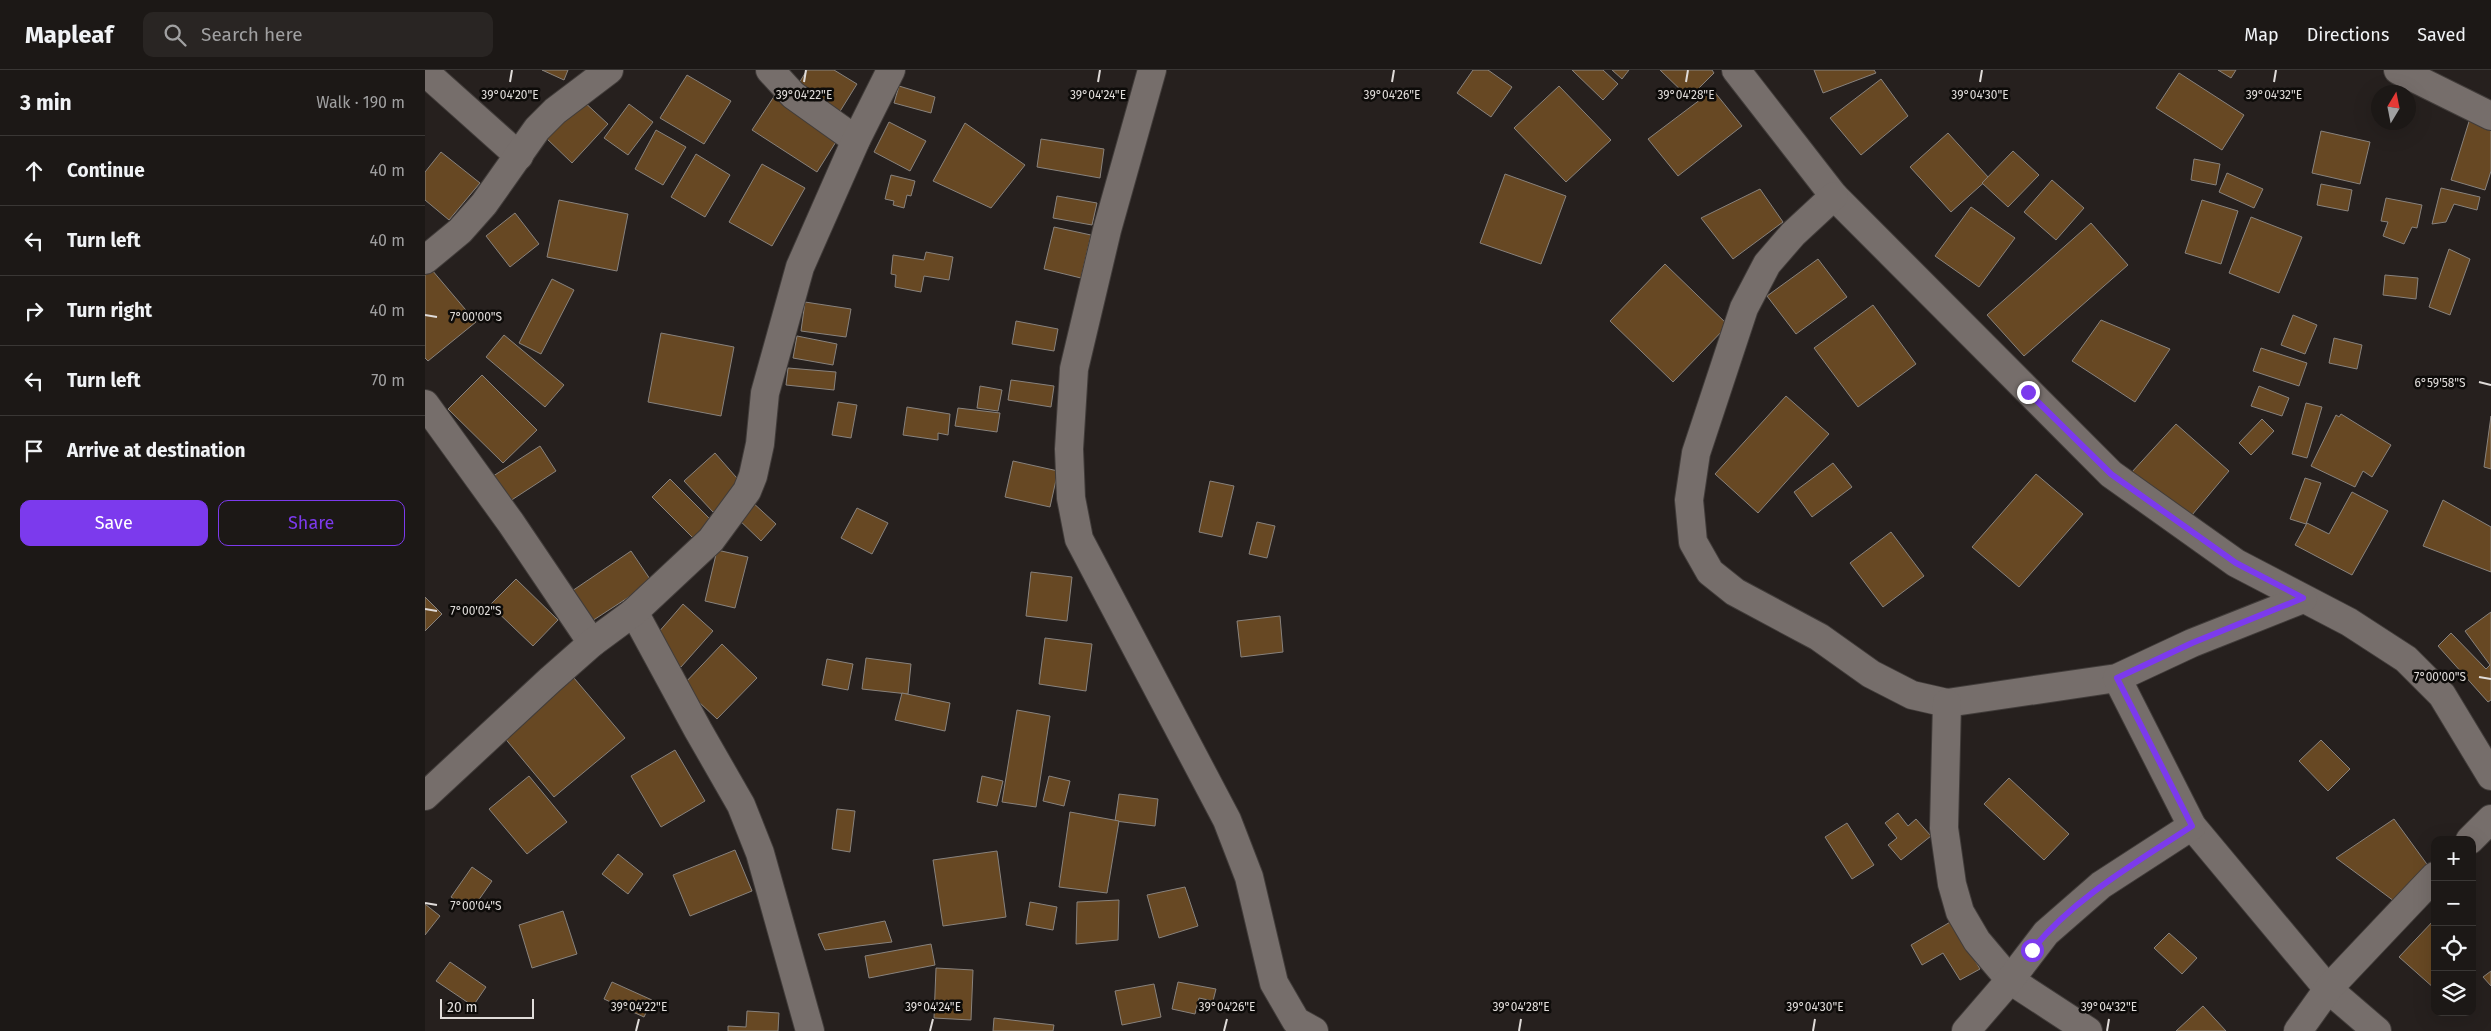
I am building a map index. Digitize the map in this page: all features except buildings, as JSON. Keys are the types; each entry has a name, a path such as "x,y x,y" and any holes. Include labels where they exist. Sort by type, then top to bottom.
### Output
{"street":[{"path":"425,260 459,231 484,204 537,129 555,111 609,70"},
{"path":"770,70 793,95 856,140"},
{"path":"428,787 592,643 634,612 711,540 747,491 753,476 760,444 765,392 800,267 856,140 891,70"},
{"path":"1152,70 1107,230 1074,369 1069,449 1071,498 1079,538 1227,820 1249,877 1274,983 1296,1021 1314,1031"},
{"path":"1736,70 1834,196 2111,474 2236,563 2349,622 2406,659 2442,695 2491,776"},
{"path":"2398,70 2491,116"},
{"path":"425,72 519,156"},
{"path":"1834,196 1793,234 1767,264 1744,308 1696,453 1689,500 1693,542 1710,572 1735,592 1819,637 1871,674 1911,695 1947,703 2117,678 2192,643 2303,598"},
{"path":"425,404 511,523 592,643"},
{"path":"634,612 741,805 760,852 810,1031"},
{"path":"2117,678 2192,826 2328,989 2377,1031"},
{"path":"1947,703 1944,828 1952,884 1960,912 1977,941 2010,980 2088,1031"},
{"path":"2474,836 2491,819"},
{"path":"1967,1031 2010,980 2046,932 2101,885 2192,826"},
{"path":"2298,1031 2328,989 2431,880"}],"route":[{"path":"2028,392 2111,474 2236,563 2303,598 2192,643 2117,678 2192,826 2101,885 2046,932 2032,950"}]}
